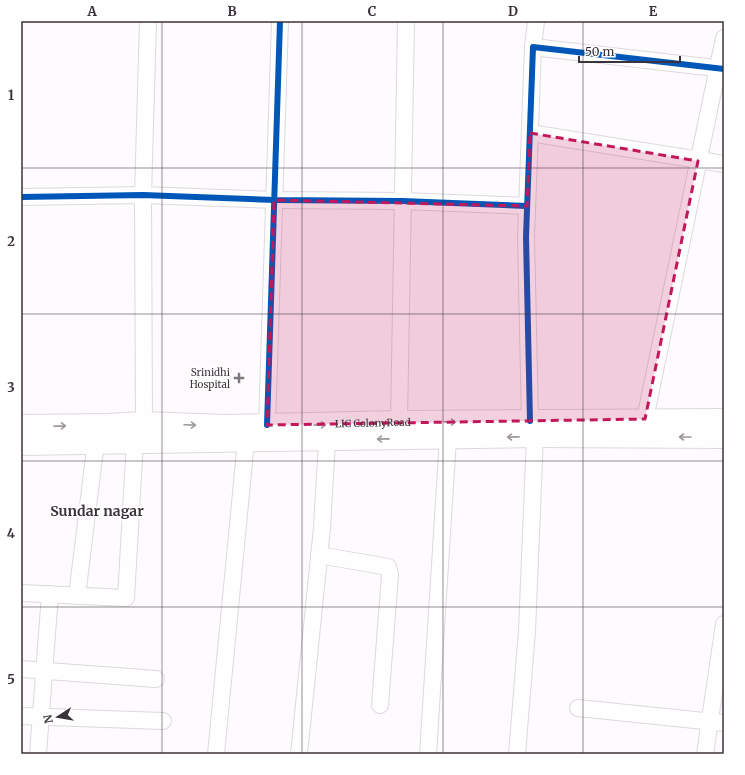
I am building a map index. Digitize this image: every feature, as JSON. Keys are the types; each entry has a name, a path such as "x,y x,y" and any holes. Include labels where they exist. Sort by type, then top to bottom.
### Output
{"main road":[{"name":"LIC ColonyRoad","path":"21,426 107,426 140,432 246,441 327,441 412,427 448,438 533,428 645,420 724,420"},
{"name":"LIC ColonyRoad","path":"21,444 96,441 140,432 267,424 533,428 724,437"}],"street":[{"path":"21,593 126,598 140,432 143,195 148,21"},
{"path":"267,424 280,21"},
{"path":"406,21 402,201 412,427"},
{"path":"517,754 527,631 533,428 526,237 533,47 536,21"},
{"path":"645,420 698,161 721,69 724,38"},
{"path":"533,47 721,69"},
{"path":"530,132 698,161 724,164"},
{"path":"21,197 143,195 274,200 402,201 527,206"},
{"path":"428,754 448,438"},
{"path":"78,596 96,441"},
{"path":"216,754 246,441"},
{"path":"299,754 319,555 327,441"},
{"path":"319,555 388,567 390,575 380,705"},
{"path":"38,754 46,671 50,594"},
{"path":"705,754 717,722 724,624"},
{"path":"21,669 156,679"},
{"path":"578,708 717,722"},
{"path":"21,716 163,721"}],"highlighted area":[{"path":"530,133 698,161 645,419 267,425 274,200 527,206"}],"cycle path":[{"path":"267,425 280,21"},
{"path":"530,421 526,237 533,47 724,69"},
{"path":"21,197 143,195 274,200 402,201 527,206"}],"place":[{"name":"Srinidhi Hospital","path":"239,378"}],"district":[{"name":"Sundar nagar","path":"97,511"}]}
